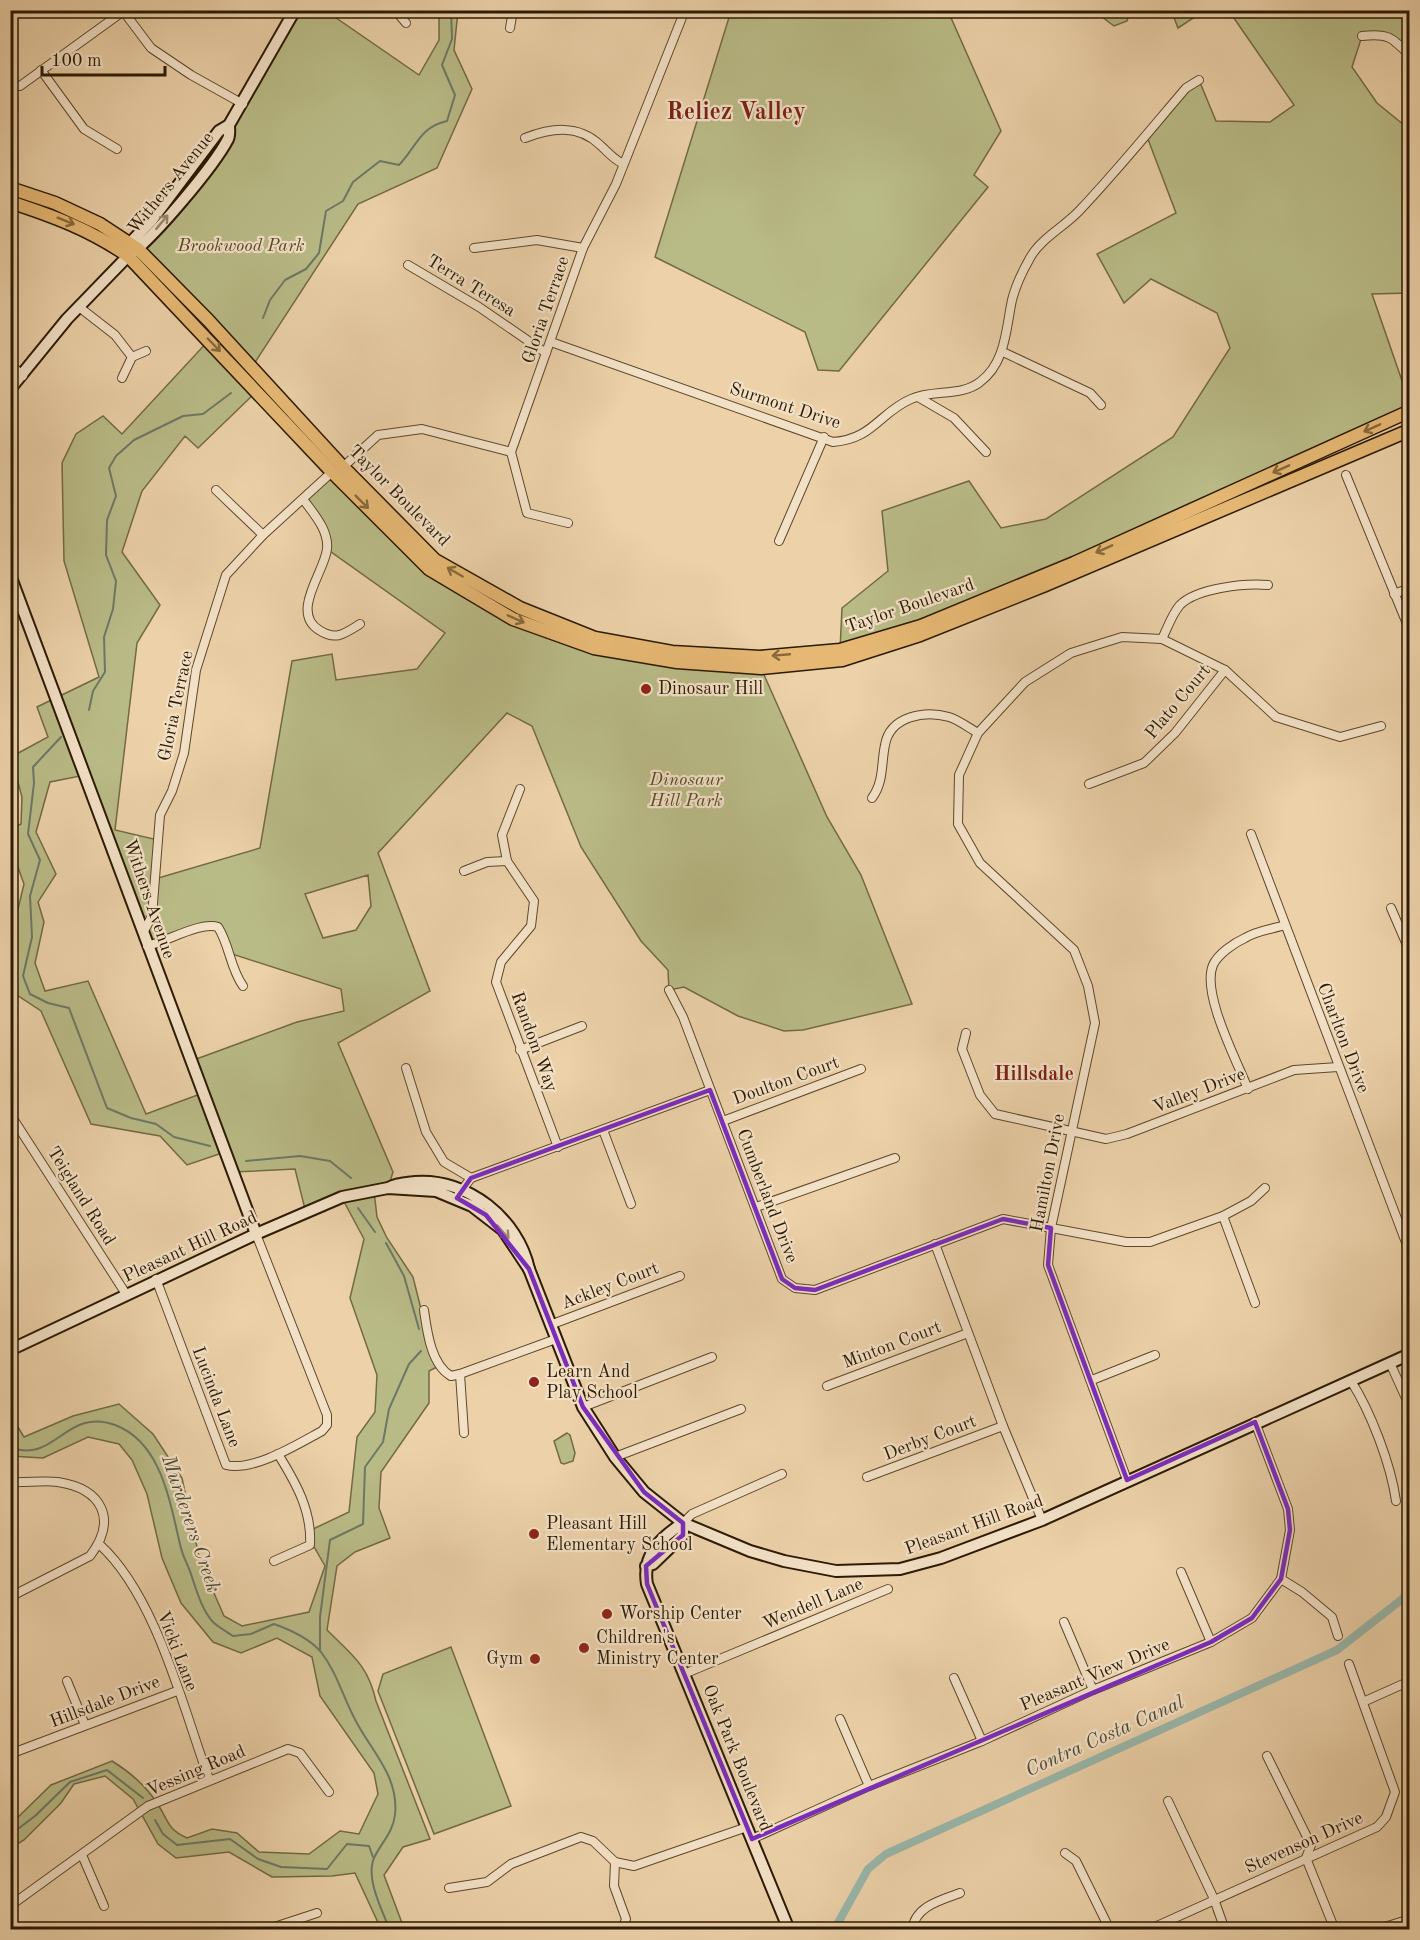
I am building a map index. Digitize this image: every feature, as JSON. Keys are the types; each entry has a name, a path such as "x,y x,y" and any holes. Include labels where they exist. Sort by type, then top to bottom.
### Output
{"main road":[{"name":"Taylor Boulevard","path":"10,188 55,203 106,227 132,250 208,320 338,470 429,569 513,619 594,648 677,662 761,668 842,660 920,635 1075,573 1410,430"},
{"name":"Taylor Boulevard","path":"10,202 64,220 132,250"},
{"name":"Taylor Boulevard","path":"338,470 435,560 520,608 595,638 672,652 760,657 840,650 921,626 1074,563 1410,411"}],"street":[{"name":"Withers Avenue","path":"10,389 79,307 211,164 230,137 229,125 295,10"},
{"path":"395,10 406,23"},
{"path":"510,28 513,10"},
{"name":"Gloria Terrace","path":"144,931 152,916 160,815 172,791 184,753 196,670 226,575 263,535 378,435 422,429 511,452 583,248 616,184 622,163 684,10"},
{"path":"10,86 20,86 124,11 151,48 191,75 243,104"},
{"path":"1362,36 1382,33 1396,41 1410,56"},
{"path":"41,70 84,129 117,149"},
{"name":"Surmont Drive","path":"551,342 833,442 850,441 862,435 910,399 935,392 964,391 981,382 1003,352 1019,276 1032,254 1075,216 1186,88 1199,80"},
{"path":"525,138 548,130 573,130 593,139 622,163"},
{"path":"474,248 537,240 583,248"},
{"name":"Terra Teresa","path":"408,265 479,307 546,353"},
{"path":"79,307 115,335 132,357"},
{"path":"122,378 132,357 146,351"},
{"path":"1003,352 1089,393 1101,405"},
{"path":"10,364 23,376"},
{"path":"918,397 954,418 986,452"},
{"path":"779,541 824,437"},
{"path":"511,452 528,513 568,523"},
{"path":"1346,475 1410,631"},
{"path":"216,490 263,535"},
{"path":"303,499 319,521 327,549 309,597 309,619 315,628 330,637 340,636 360,624"},
{"name":"Withers Avenue","path":"10,575 256,1234"},
{"path":"1161,639 1181,605 1208,591 1251,583 1268,585"},
{"path":"1394,594 1410,588"},
{"name":"Hamilton Drive","path":"1127,1480 1048,1265 1051,1228 1095,1023 1088,987 1074,950 980,863 958,824 960,775 978,733 1025,682 1071,653 1122,637 1161,639 1225,670 1276,717 1340,736 1381,726"},
{"name":"Plato Court","path":"1089,784 1144,763 1175,733 1225,670"},
{"path":"872,798 880,788 885,742 893,726 912,716 934,714 951,717 978,733"},
{"name":"Random Way","path":"520,789 502,835 507,861 534,902 531,926 501,962 496,982 558,1147"},
{"name":"Charlton Drive","path":"1251,834 1410,1253"},
{"path":"465,871 486,862 507,861"},
{"path":"1391,908 1410,952"},
{"path":"147,946 199,928 212,925 218,927 224,937 235,974 243,986"},
{"path":"1248,1089 1215,1005 1210,983 1213,965 1222,953 1245,937 1285,925"},
{"name":"Cumberland Drive","path":"669,990 683,1017 782,1279 795,1288 814,1290 1003,1220 1125,1242 1150,1242 1223,1216 1251,1201 1265,1188"},
{"path":"520,1050 582,1026"},
{"name":"Valley Drive","path":"966,1033 962,1049 980,1095 995,1114 1106,1139 1127,1134 1294,1070 1338,1067"},
{"path":"406,1068 426,1132 444,1162 471,1178"},
{"name":"Doulton Court","path":"723,1121 861,1070"},
{"path":"459,1193 471,1178 710,1090"},
{"name":"Teigland Road","path":"10,1114 126,1294"},
{"path":"603,1130 631,1204"},
{"path":"756,1207 895,1158"},
{"name":"Pleasant Hill Road","path":"10,1350 156,1279 342,1197 388,1188 459,1193 502,1230 530,1269 583,1407 615,1457 644,1492 683,1523 750,1551 784,1561 836,1571 900,1569 941,1558 1042,1520 1410,1354"},
{"path":"1223,1216 1255,1303"},
{"name":"Lucinda Lane","path":"156,1279 226,1465 234,1467 278,1454 321,1431 327,1425 327,1415 256,1234"},
{"path":"935,1244 1003,1426 1042,1520"},
{"name":"Ackley Court","path":"550,1325 680,1276"},
{"path":"424,1311 429,1341 445,1373 451,1376 556,1339"},
{"name":"Minton Court","path":"827,1386 968,1333"},
{"path":"1092,1380 1155,1355"},
{"path":"583,1407 712,1357"},
{"path":"1390,1363 1410,1407"},
{"path":"460,1374 464,1433"},
{"path":"1351,1381 1362,1398 1394,1485 1396,1501"},
{"path":"615,1457 741,1409"},
{"name":"Pleasant View Drive","path":"752,1839 869,1786 982,1742 1093,1690 1211,1641 1252,1618 1281,1579 1290,1530 1288,1509 1255,1422"},
{"name":"Derby Court","path":"867,1477 1003,1426"},
{"path":"274,1561 310,1545 311,1530 298,1488 278,1454"},
{"path":"683,1523 692,1514 782,1474"},
{"path":"10,1482 56,1482 87,1491 104,1513 105,1523 99,1544 90,1556 10,1597"},
{"name":"Oak Park Boulevard","path":"683,1523 683,1535 653,1564 646,1566 647,1584 789,1929"},
{"name":"Vicki Lane","path":"99,1544 116,1560 133,1586 150,1620 209,1779"},
{"path":"1181,1572 1211,1641"},
{"path":"1281,1579 1302,1592 1332,1617 1338,1636"},
{"name":"Wendell Lane","path":"684,1674 888,1589"},
{"path":"1064,1622 1093,1690"},
{"name":"Stevenson Drive","path":"1148,1929 1377,1827 1386,1817 1395,1792 1349,1664"},
{"path":"954,1678 982,1742"},
{"path":"67,1681 85,1725"},
{"path":"1363,1702 1410,1681"},
{"name":"Hillsdale Drive","path":"10,1754 177,1690"},
{"path":"840,1719 869,1786"},
{"name":"Vessing Road","path":"10,1906 148,1806 209,1779 294,1749 329,1792"},
{"path":"1267,1756 1311,1845 1306,1858 1335,1929"},
{"path":"1168,1801 1214,1899 1225,1929"},
{"path":"449,1888 487,1882 511,1864 581,1837 593,1841 615,1862 634,1866 747,1827"},
{"path":"1065,1853 1076,1861 1110,1929"},
{"path":"82,1855 104,1906"},
{"path":"615,1862 614,1886 626,1919 622,1929"},
{"path":"912,1929 919,1914 930,1904 960,1893"},
{"path":"265,1929 317,1913"},
{"path":"1375,1929 1410,1919"}],"highlighted area":[{"path":"710,1090 782,1279 795,1288 815,1290 1003,1219 1051,1228 1048,1265 1127,1480 1255,1422 1288,1509 1290,1530 1281,1579 1252,1618 1211,1642 752,1839 647,1584 646,1566 683,1535 683,1523 644,1492 583,1407 529,1269 486,1215 457,1198 471,1178"}],"green space":[{"name":"Brookwood Park","path":"295,11 326,11 419,75 439,40 439,11 458,11 454,50 472,89 437,168 358,204 252,367 138,249 211,164 229,125"},
{"path":"731,11 948,11 1001,131 974,175 988,187 839,371 818,370 805,332 655,257"},
{"path":"1090,11 1130,11 1127,21 1114,26"},
{"path":"1178,11 1204,11 1178,28 1173,15"},
{"path":"1229,11 1409,11 1409,56 1396,41 1362,36 1352,67 1377,103 1409,129 1409,293 1372,294 1409,401 1409,411 921,626 840,650 842,608 888,571 882,511 969,481 1001,528 1046,519 1173,437 1230,348 1217,313 1151,279 1124,303 1097,254 1176,213 1146,134 1199,80 1216,121 1270,122 1294,105"},
{"name":"Dinosaur Hill Park","path":"209,340 257,391 198,448 185,436 142,491 122,552 160,605 137,643 115,830 158,840 155,879 260,848 292,661 332,654 336,680 417,669 445,633 327,549 325,535 303,499 332,472 429,569 513,619 761,668 827,817 861,875 912,1004 803,1030 784,1031 738,1016 684,987 669,990 668,970 641,941 581,847 532,726 507,713 378,853 430,991 338,1043 393,1172 388,1188 374,1191 377,1217 387,1238 413,1277 429,1341 441,1365 429,1371 429,1403 381,1472 379,1508 390,1538 355,1552 337,1566 327,1630 364,1669 430,1839 403,1847 384,1875 402,1923 424,1929 381,1929 355,1873 332,1876 272,1877 229,1852 176,1858 158,1844 133,1799 105,1776 74,1784 61,1803 24,1840 11,1848 11,1824 51,1785 112,1761 142,1785 157,1803 171,1827 180,1834 187,1838 212,1829 237,1833 259,1852 309,1854 340,1831 359,1834 378,1794 374,1773 320,1696 312,1657 277,1638 241,1653 213,1642 181,1603 162,1558 147,1494 132,1460 119,1444 88,1437 43,1458 11,1456 11,1416 24,1437 73,1416 119,1404 153,1434 182,1478 200,1561 224,1616 242,1626 309,1612 325,1566 313,1545 311,1530 349,1512 357,1437 375,1412 377,1375 350,1298 364,1239 342,1198 306,1213 295,1169 234,1172 225,1152 187,1165 160,1136 91,1124 41,1011 11,991 11,938 24,884 11,848 11,829 21,824 22,797 11,757 48,737 37,707 99,677 64,561 62,463 76,434 103,416 122,434","holes":["85,775 147,946 212,925 224,937 229,953 341,989 344,1011 297,1022 191,1061 203,1093 146,1114 88,981 45,991 35,963 44,922 38,902 56,874 36,832 50,782","368,875 371,906 356,930 323,938 305,894"]},
{"path":"567,1433 570,1435 575,1453 573,1461 564,1464 561,1463 554,1441"},
{"path":"451,1647 511,1806 434,1834 378,1691 383,1674"}],"waterway":[{"path":"263,318 270,300 285,280 306,269 319,253 326,211 343,201 353,182 380,161 399,165 425,133 447,121 455,95 442,65 452,39 451,10"},
{"path":"89,710 93,691 105,672 104,637 113,609 116,581 106,555 107,520 116,496 109,468 116,456 134,440 183,416 203,414 231,393"},
{"path":"61,737 33,767 34,783 28,834 40,860 30,896 32,937 23,976 30,994 48,1003 69,1008 107,1108 131,1118 156,1124 174,1137 210,1146"},
{"path":"246,1161 300,1156 330,1161 351,1178"},
{"path":"358,1208 375,1232"},
{"path":"386,1243 404,1276 419,1329"},
{"path":"320,1649 320,1617 330,1540 363,1524 365,1467 383,1442 389,1409 409,1364 421,1351"},
{"name":"Murderers Creek","path":"10,1447 25,1450 38,1449 84,1423 98,1422 115,1425 131,1434 144,1446 162,1477 183,1555 197,1593 214,1623 233,1636 251,1634 274,1624 299,1635 321,1652 332,1669 358,1725 384,1767 393,1789 394,1821 372,1864 375,1893 390,1930"},
{"name":"Contra Costa Canal","path":"834,1930 868,1869 886,1854 1337,1650 1410,1593"},
{"path":"10,1835 35,1816 70,1782 107,1770 143,1798"},
{"path":"155,1820 163,1834 177,1845 230,1839 258,1859 281,1867 327,1869 347,1844 369,1846 373,1857"}],"place":[{"name":"Dinosaur Hill","path":"646,689"},
{"name":"Learn And Play School","path":"534,1382"},
{"name":"Pleasant Hill Elementary School","path":"534,1534"},
{"name":"Worship Center","path":"607,1614"},
{"name":"Children's Ministry Center","path":"584,1648"},
{"name":"Gym","path":"535,1659"}],"district":[{"name":"Reliez Valley","path":"736,113"},
{"name":"Hillsdale","path":"1034,1075"}]}
